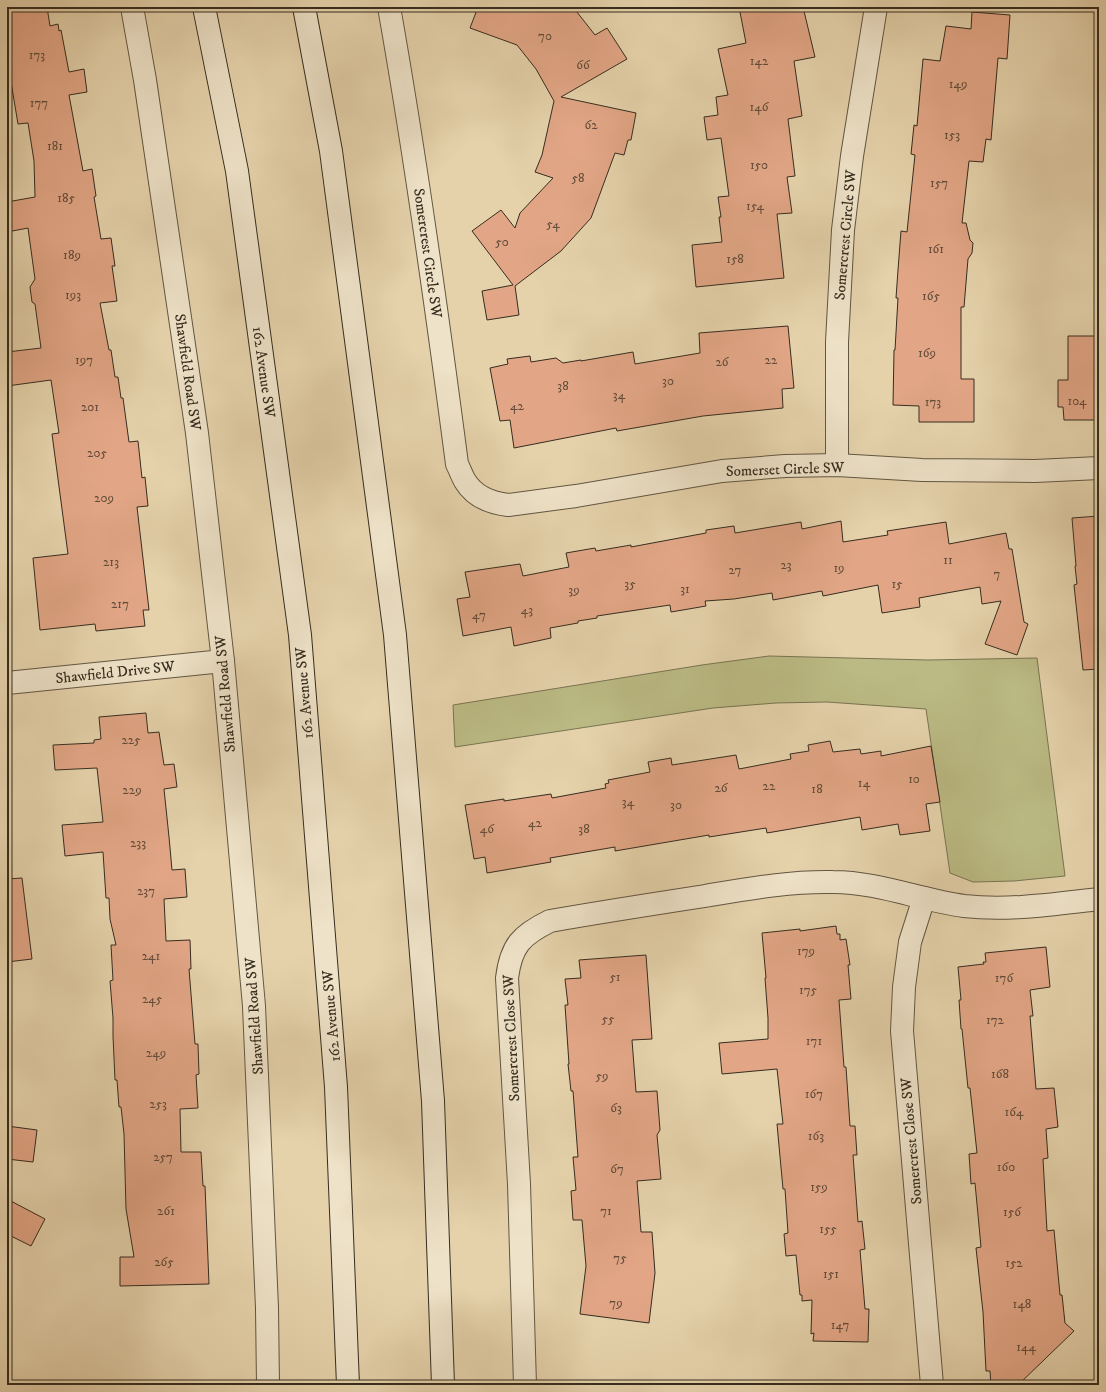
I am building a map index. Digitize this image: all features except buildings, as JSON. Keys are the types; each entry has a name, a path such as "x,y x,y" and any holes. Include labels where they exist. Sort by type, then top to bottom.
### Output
{"street":[{"name":"Shawfield Road SW","path":"132,7 146,80 197,433 223,661 254,1006 267,1308 268,1385"},
{"name":"162 Avenue SW","path":"204,7 237,171 300,635 336,1087 348,1385"},
{"path":"304,7 330,151 395,635 434,1101 443,1385"},
{"name":"Somercrest Circle SW","path":"389,7 409,117 458,464 465,482 476,494"},
{"name":"Somercrest Circle SW","path":"837,466 837,342 844,230 852,156 876,7"},
{"name":"Somerset Circle SW","path":"476,494 485,500 497,504 508,505 576,496 722,471 785,466 837,466 922,470 1035,471 1099,468"},
{"name":"Shawfield Drive SW","path":"7,683 223,661"},
{"name":"Somercrest Close SW","path":"525,1385 519,1184 507,978 509,961 516,947 523,938 535,928 550,921 762,887 804,882 834,882 873,886 964,906 1017,907 1099,899"},
{"name":"Somercrest Close SW","path":"924,898 910,942 904,988 902,1031 932,1385"}],"shaded area":[{"path":"769,656 928,660 1037,658 1065,876 1014,881 973,882 950,873 926,709 827,702 776,703 713,708 455,747 453,705 702,665"}]}
